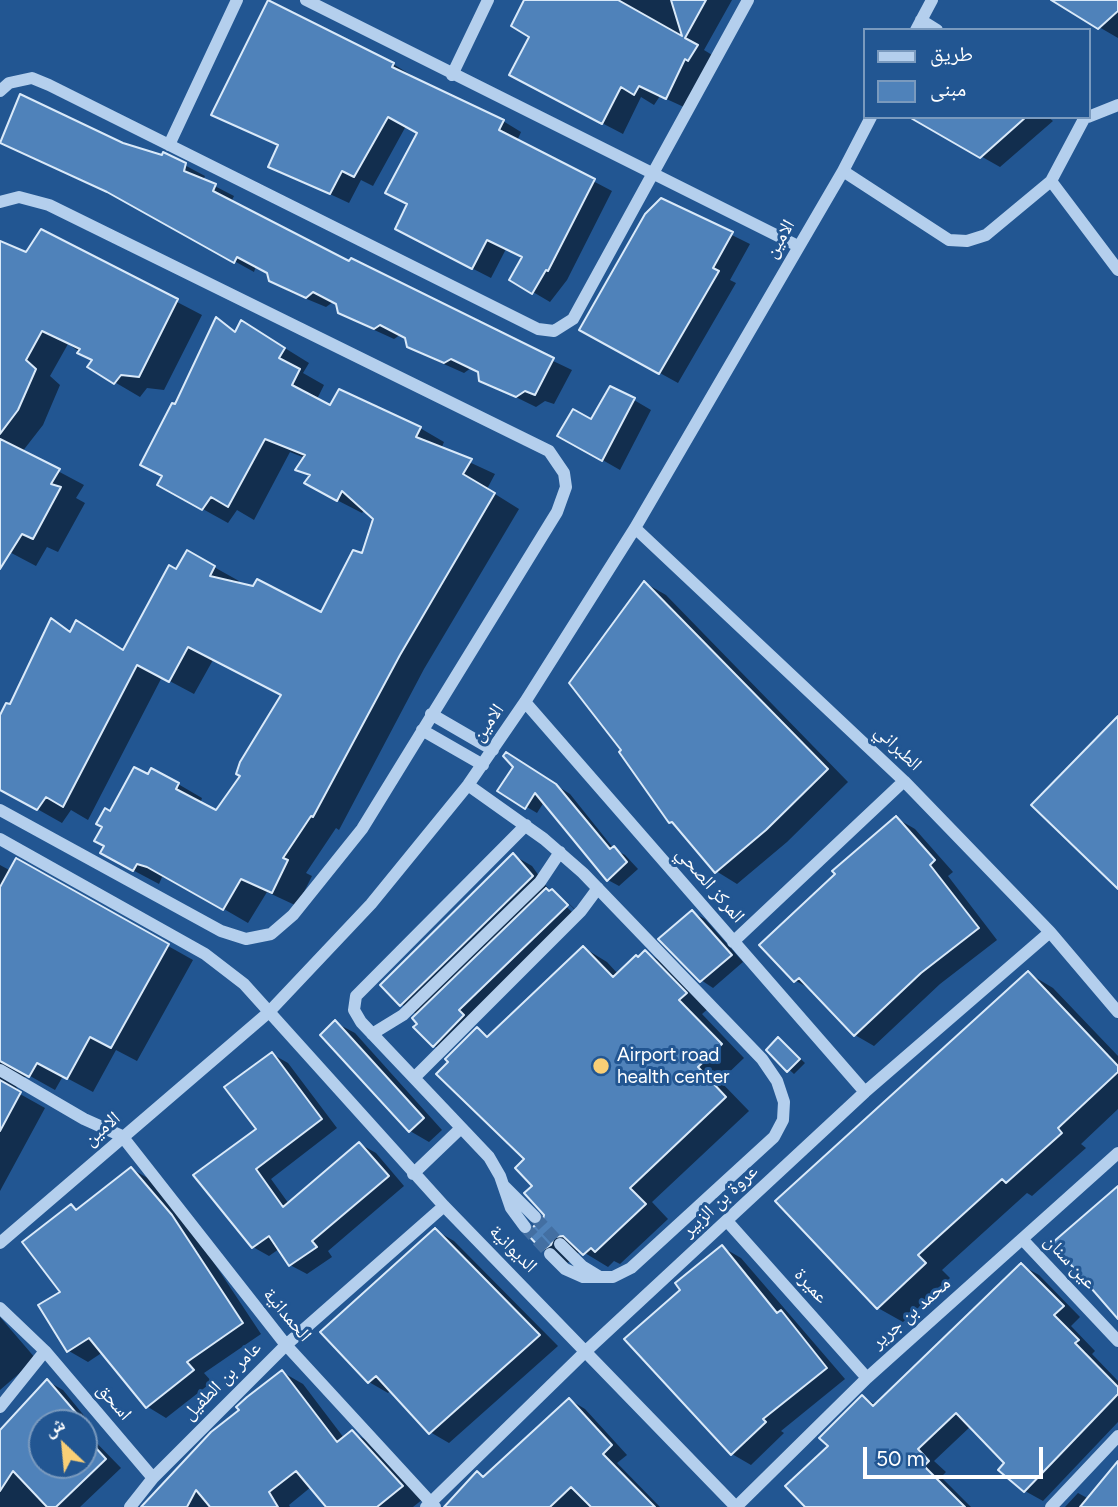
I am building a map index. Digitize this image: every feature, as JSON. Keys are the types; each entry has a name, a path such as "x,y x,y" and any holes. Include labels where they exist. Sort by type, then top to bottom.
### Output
{"street":[{"path":"169,145 237,0"},
{"path":"306,0 798,246"},
{"path":"0,91 9,83 32,78 546,331 561,329 573,319 748,0"},
{"path":"919,25 932,0"},
{"path":"452,75 486,1"},
{"path":"1090,116 1118,106"},
{"name":"الامين","path":"0,1243 6,1230 269,1012 371,904 468,785 526,702 635,528 844,171 870,119"},
{"path":"844,171 949,240 967,241 986,235 1051,181 1086,119"},
{"path":"1051,181 1118,270"},
{"path":"0,202 19,197 49,205 548,451 558,461 564,473 564,500 422,730 343,856 282,926 259,938 246,939 221,931 0,810"},
{"name":"الطبراني","path":"635,528 904,781 1050,932 1118,1012"},
{"name":"المركز الصحي","path":"526,702 865,1092"},
{"path":"431,714 493,750"},
{"path":"422,730 483,765"},
{"path":"733,942 904,781"},
{"path":"468,785 526,825 598,888 762,1059 777,1081 785,1111 774,1137 639,1261 622,1273 603,1278 574,1274 550,1254"},
{"path":"525,1227 512,1208 489,1157 356,1017 354,1010 356,996 526,825"},
{"name":"الديوانية","path":"0,839 205,954 244,984 413,1174 736,1507"},
{"path":"372,1034 403,1015 540,882 559,852"},
{"path":"414,1078 576,916 598,888"},
{"name":"عروة بن الزبير","path":"431,1505 586,1351 865,1092 1050,932"},
{"path":"0,1070 84,1119 122,1136"},
{"path":"413,1174 461,1128"},
{"name":"الحمدانية","path":"122,1136 286,1345 431,1505"},
{"name":"محمد بن جرير","path":"736,1507 867,1378 1118,1153"},
{"path":"504,1186 536,1217"},
{"name":"عامر بن الطفيل","path":"130,1507 153,1478 286,1345 444,1206"},
{"name":"عميرة","path":"727,1221 867,1378"},
{"name":"عين سنان","path":"1023,1240 1118,1341"},
{"path":"560,1244 582,1266 603,1278"},
{"name":"اسحق","path":"0,1308 45,1351 153,1478"},
{"path":"0,1408 45,1351"},
{"path":"1051,1507 1118,1436"}],"building":[{"path":"268,0 394,63 392,67 504,120 499,130 595,179 548,271 546,270 532,294 509,280 522,257 487,240 472,269 395,229 407,204 385,193 417,133 388,117 354,177 342,171 330,194 268,167 278,145 211,115"},
{"path":"524,0 618,0 682,36 671,0 706,0 685,38 698,45 688,61 685,59 666,99 639,86 634,95 621,87 602,124 509,75 529,37 511,26"},
{"path":"1051,0 1118,0 1118,11 1098,29"},
{"path":"20,94 123,143 162,155 163,152 186,163 184,171 216,184 213,191 349,261 351,258 554,358 535,395 525,391 516,397 479,381 478,372 451,359 444,363 407,347 405,338 380,325 374,329 338,313 336,304 313,292 306,298 269,281 267,273 237,257 234,263 107,192 0,143"},
{"path":"912,119 1024,119 980,158"},
{"path":"661,198 733,232 713,268 719,271 659,374 579,330 645,214"},
{"path":"41,229 178,299 139,377 121,375 114,384 87,367 92,360 77,353 80,349 42,331 26,360 36,369 18,410 0,434 0,241 26,252"},
{"path":"216,317 235,332 241,320 285,348 279,358 300,369 292,385 330,405 339,389 421,427 416,437 472,459 463,474 495,493 400,655 313,817 311,816 283,858 288,860 272,893 241,879 223,910 147,867 137,864 133,871 100,853 104,846 94,841 102,827 96,824 105,808 110,811 134,767 148,774 151,768 179,783 176,789 216,810 240,776 236,774 240,762 281,695 188,647 169,682 137,665 63,807 46,797 37,810 0,790 0,715 6,703 10,704 51,618 70,632 76,620 123,650 169,565 176,569 187,550 215,566 210,576 253,586 257,579 321,612 353,550 362,553 373,519 342,491 337,501 304,483 310,475 295,470 305,455 265,439 228,507 211,497 202,510 157,485 162,476 140,465 172,403 175,404"},
{"path":"610,386 635,398 602,461 557,436 573,409 591,419"},
{"path":"0,439 60,469 51,484 61,487 33,539 22,534 0,569"},
{"path":"644,581 828,769 766,830 715,873 672,822 669,823 619,752 621,750 569,683"},
{"path":"1118,716 1118,889 1031,805"},
{"path":"506,752 556,784 610,849 614,846 627,862 607,881 535,793 525,809 497,791 513,767 503,756"},
{"path":"896,816 935,860 930,865 979,928 921,973 854,1036 799,978 794,982 759,945 835,874 832,871"},
{"path":"513,853 533,876 400,1006 380,985"},
{"path":"16,858 169,944 111,1048 90,1037 67,1079 37,1063 29,1077 0,1061 0,887"},
{"path":"546,888 549,891 552,889 568,905 459,1010 464,1015 433,1047 413,1027 417,1024 412,1018"},
{"path":"692,910 732,955 700,982 658,939"},
{"path":"583,946 613,977 645,950 687,993 679,1000 722,1044 698,1067 726,1097 630,1188 646,1204 595,1252 591,1248 583,1255 563,1236 554,1237 551,1245 542,1250 528,1235 534,1226 542,1223 544,1215 524,1193 532,1186 515,1168 524,1159 436,1074 448,1062 445,1059 477,1027 487,1037"},
{"path":"1028,971 1118,1066 1118,1072 1058,1128 1062,1133 1006,1183 1002,1179 918,1255 926,1263 877,1309 775,1201"},
{"path":"335,1020 424,1118 409,1132 320,1035"},
{"path":"778,1037 800,1059 787,1072 766,1050"},
{"path":"272,1052 322,1119 256,1169 283,1207 359,1142 389,1176 312,1241 317,1247 289,1266 269,1236 252,1248 193,1175 256,1129 224,1087"},
{"path":"0,1080 21,1092 0,1131"},
{"path":"131,1167 172,1215 243,1323 187,1362 194,1370 146,1408 89,1338 67,1352 38,1305 60,1292 22,1242 71,1204 76,1210"},
{"path":"1118,1186 1118,1319 1052,1243"},
{"path":"435,1228 540,1335 429,1434 376,1376 368,1383 320,1332"},
{"path":"722,1245 777,1313 781,1310 827,1368 763,1419 766,1422 731,1455 624,1339 680,1290 675,1283"},
{"path":"1021,1263 1064,1306 1054,1315 1079,1340 1075,1343 1118,1387 1118,1394 1024,1492 998,1470 1004,1463 956,1413 918,1449 929,1461 924,1466 965,1507 805,1507 785,1486 828,1446 819,1438 862,1395 873,1406"},
{"path":"282,1370 337,1442 352,1430 403,1486 377,1507 326,1507 296,1471 269,1492 278,1507 210,1507 196,1490 187,1507 141,1507 211,1432 239,1410 236,1407"},
{"path":"47,1379 73,1409 28,1409 28,1479 85,1479 56,1507 47,1507 13,1471 0,1491 0,1430"},
{"path":"569,1398 612,1445 603,1454 655,1507 591,1507 571,1487 550,1507 444,1507 477,1471 483,1477"},
{"path":"98,1450 106,1459 98,1467"},
{"path":"1118,1461 1118,1507 1080,1507"}],"tunnel":[{"path":"535,1217 560,1244"},
{"path":"525,1227 550,1254"}],"place":[{"name":"Airport road health center","path":"601,1066"}]}
